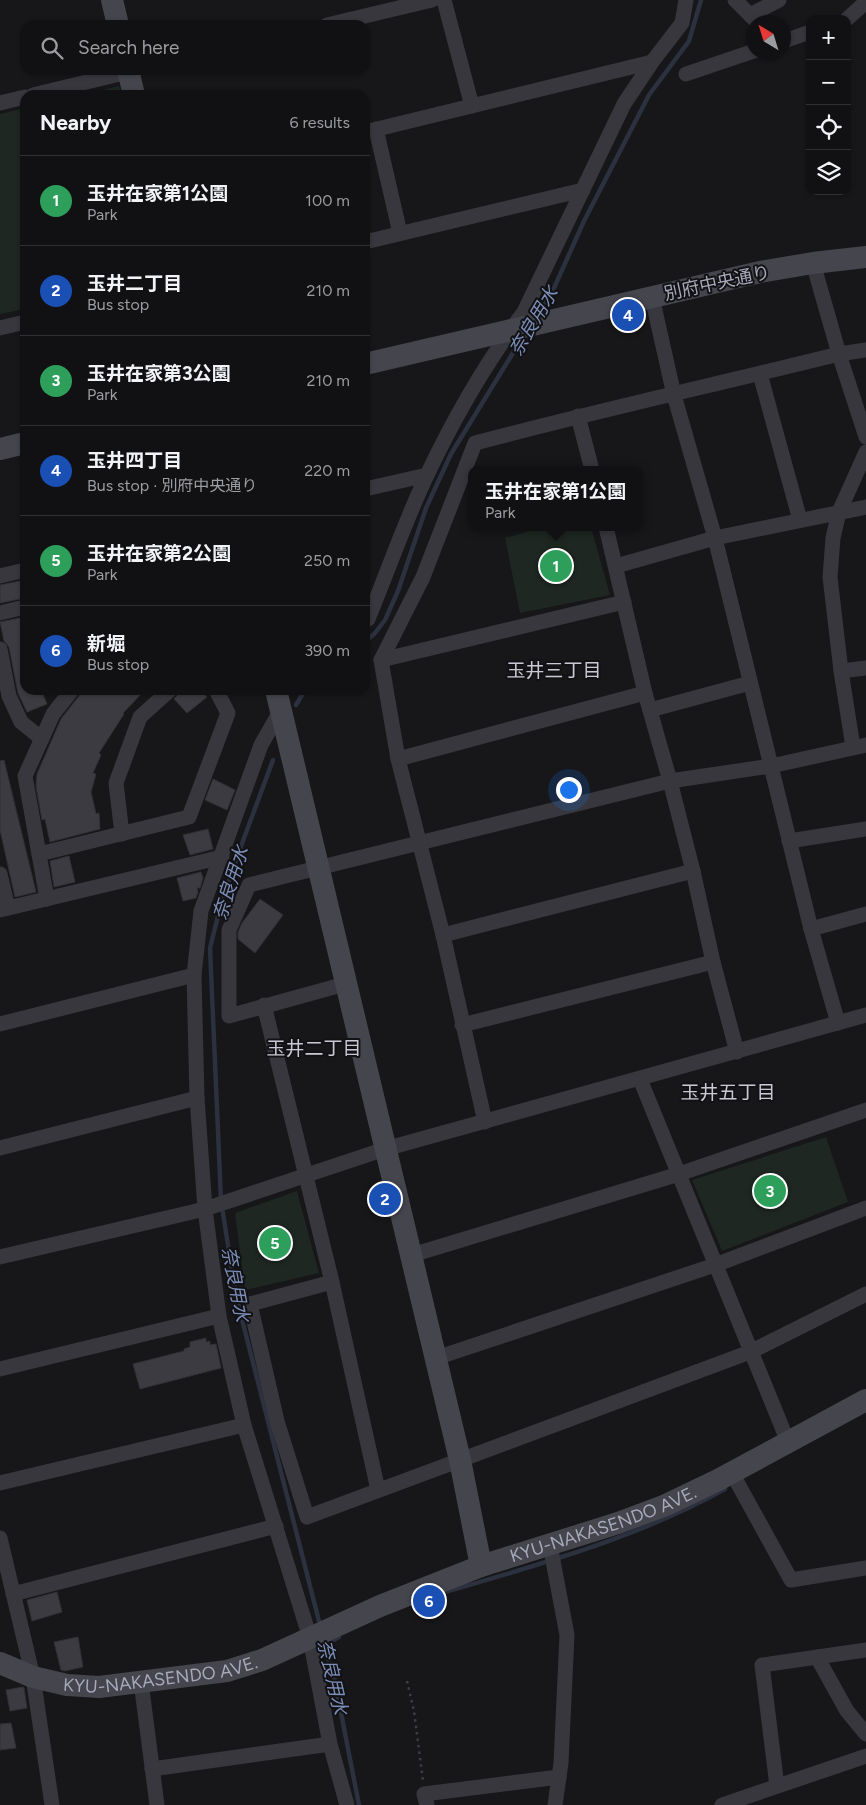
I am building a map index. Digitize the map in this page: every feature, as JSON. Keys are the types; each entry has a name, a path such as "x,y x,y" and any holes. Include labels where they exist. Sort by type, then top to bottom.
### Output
{"street":[{"path":"112,0 117,20"},
{"path":"348,20 432,0"},
{"path":"444,0 472,106"},
{"path":"370,614 427,475 464,402 515,329 624,104 652,62 682,23 686,0"},
{"path":"735,0 750,15"},
{"path":"759,15 779,0"},
{"path":"851,15 866,2"},
{"path":"791,39 806,33"},
{"path":"686,74 746,54"},
{"path":"400,233 370,130 652,62"},
{"path":"54,90 116,75"},
{"path":"132,75 134,90"},
{"path":"0,103 20,98"},
{"path":"370,241 583,190"},
{"name":"別府中央通り","path":"370,363 760,272 866,257"},
{"path":"813,263 839,354 865,429"},
{"path":"652,297 674,395 715,538 789,841 838,1023"},
{"path":"0,328 20,323"},
{"path":"485,1122 443,935 398,759 381,660 423,577 476,443 578,416 674,395 839,354 866,350"},
{"path":"760,374 800,520"},
{"path":"578,416 591,466"},
{"path":"0,449 20,444"},
{"path":"345,984 229,1016 229,930 249,885 670,781 771,766 859,746 841,670 830,577 833,538 839,512 866,452"},
{"path":"370,488 427,475"},
{"path":"616,566 715,538 866,507"},
{"path":"607,531 645,692 670,781 713,962 737,1052"},
{"path":"0,576 20,571"},
{"path":"381,660 624,602"},
{"path":"0,613 20,608"},
{"path":"0,650 9,696 21,722 42,739"},
{"path":"841,670 866,668"},
{"path":"650,710 750,683"},
{"path":"398,759 645,692"},
{"path":"47,898 25,776 54,714 68,695"},
{"path":"122,834 116,783 140,718 165,695"},
{"path":"39,854 189,817 228,712 219,695"},
{"path":"277,695 222,858 201,911 194,975 197,1098 205,1209 219,1316 244,1425 276,1526 320,1633 330,1744 347,1805"},
{"path":"277,695 460,1460 481,1566"},
{"path":"789,841 866,829"},
{"path":"0,874 4,909 222,858"},
{"path":"443,935 692,871"},
{"path":"812,929 866,914"},
{"path":"462,1025 713,962"},
{"path":"0,1024 194,975"},
{"path":"264,1005 332,1282 378,1490"},
{"path":"0,1257 205,1209 385,1150 866,1015"},
{"path":"640,1079 788,1442"},
{"path":"0,1148 197,1098"},
{"path":"412,1256 679,1174 866,1110"},
{"path":"436,1358 716,1265 866,1208"},
{"path":"332,1282 250,1304 277,1421 307,1517 750,1352 866,1294"},
{"path":"0,1369 219,1316"},
{"name":"KYU-NAKASENDO AVE.","path":"0,1663 33,1677 68,1685 99,1687 227,1671 262,1660 380,1606 481,1566 618,1523 666,1505 732,1473 866,1400"},
{"path":"0,1483 244,1425"},
{"path":"732,1473 791,1580 866,1568"},
{"path":"13,1594 276,1526"},
{"path":"0,1538 33,1677 52,1805"},
{"path":"550,1545 567,1635 561,1763 555,1805"},
{"path":"777,1786 762,1665 866,1650"},
{"path":"817,1657 847,1711 866,1734"},
{"path":"140,1682 157,1805"},
{"path":"152,1769 330,1744"},
{"path":"722,1805 866,1756"},
{"path":"426,1800 559,1777"}],"path":[{"path":"407,1681 414,1711 426,1800"}],"shaded area":[{"path":"119,86 120,90 103,90"},
{"path":"20,109 20,310 0,314 0,114"},
{"path":"529,531 592,531 610,595 520,613 505,538"},
{"path":"826,1137 848,1202 722,1251 692,1180"},
{"path":"297,1191 319,1273 245,1290 235,1213"}],"building":[{"path":"20,581 20,599 0,603 0,585"},
{"path":"20,618 20,695 43,695 47,704 27,712 18,693 9,647 4,641 0,622"},
{"path":"140,695 123,713 99,753 101,755 93,773 96,774 91,792 96,814 99,813 100,829 50,842 45,819 42,820 36,786 37,774 61,719 79,696"},
{"path":"178,695 205,695 207,697 187,713 174,699"},
{"path":"4,760 36,892 15,897 0,830 0,761"},
{"path":"213,779 235,790 227,810 205,800"},
{"path":"208,829 213,849 190,855 183,835"},
{"path":"69,856 75,882 54,887 50,861"},
{"path":"201,872 203,878 200,888 197,888 196,898 183,901 177,878"},
{"path":"260,899 283,915 255,953 238,939 238,932 242,923"},
{"path":"206,1338 206,1342 210,1341 210,1345 216,1344 221,1368 140,1389 133,1364 184,1351 184,1349 190,1347 190,1342"},
{"path":"57,1592 62,1612 32,1621 27,1600"},
{"path":"78,1637 83,1667 65,1671 61,1670 54,1642"},
{"path":"23,1687 27,1708 10,1711 6,1690"},
{"path":"11,1723 16,1748 0,1750 0,1724"}],"waterway":[{"name":"奈良用水","path":"537,316 554,288 584,221 649,95 689,41 701,0"},
{"name":"奈良用水","path":"370,638 385,620 398,591 426,508 451,454 524,335"},
{"name":"奈良用水","path":"296,705 302,695"},
{"name":"奈良用水","path":"221,1200 210,948 221,904 273,760"},
{"name":"奈良用水","path":"222,1207 236,1296 320,1625"},
{"path":"442,1593 551,1561 622,1536 657,1522 725,1489"},
{"path":"325,1645 339,1637"},
{"name":"奈良用水","path":"323,1640 334,1677 359,1805"}],"place":[{"name":"玉井四丁目","path":"628,315"},
{"name":"玉井在家第1公園","path":"556,566"},
{"name":"玉井在家第3公園","path":"770,1191"},
{"name":"玉井二丁目","path":"385,1199"},
{"name":"玉井在家第2公園","path":"275,1243"},
{"name":"新堀","path":"429,1601"}],"district":[{"name":"玉井三丁目","path":"554,670"},
{"name":"玉井二丁目","path":"314,1048"},
{"name":"玉井五丁目","path":"728,1092"}]}
